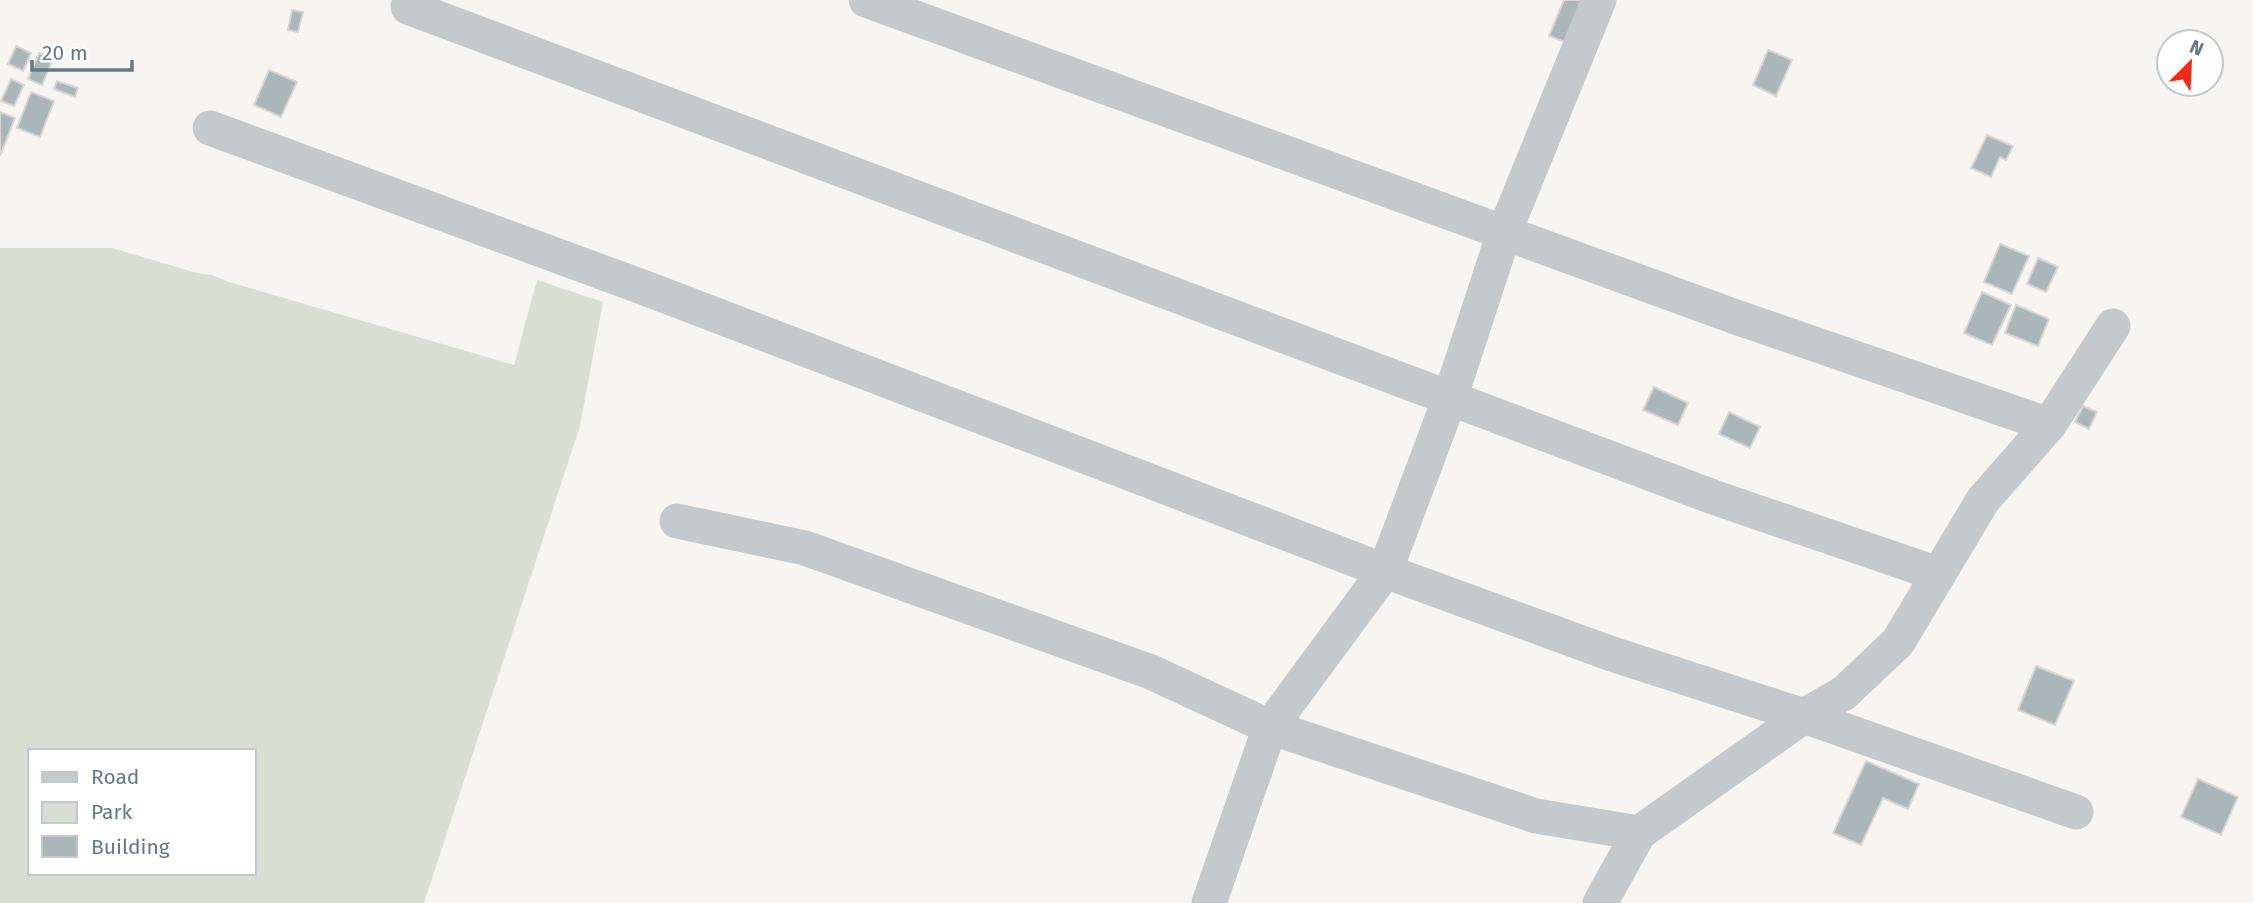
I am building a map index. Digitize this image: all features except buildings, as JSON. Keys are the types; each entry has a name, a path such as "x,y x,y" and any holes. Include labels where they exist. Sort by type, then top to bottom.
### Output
{"street":[{"path":"866,0 1733,316 2049,425"},
{"path":"1209,903 1270,727 1385,571 1450,398 1504,233 1599,0"},
{"path":"408,7 1713,497 1938,575"},
{"path":"210,128 645,288 1385,571 1609,653 1804,716 2076,812"},
{"path":"1600,903 1639,833 1804,716 1844,694 1898,642 1983,500 2049,425 2113,327"},
{"path":"677,521 805,548 1151,672 1270,727 1536,816 1639,833"}],"green space":[{"path":"0,248 112,248 514,365 537,280 603,302 580,426 424,903 0,903"}]}
